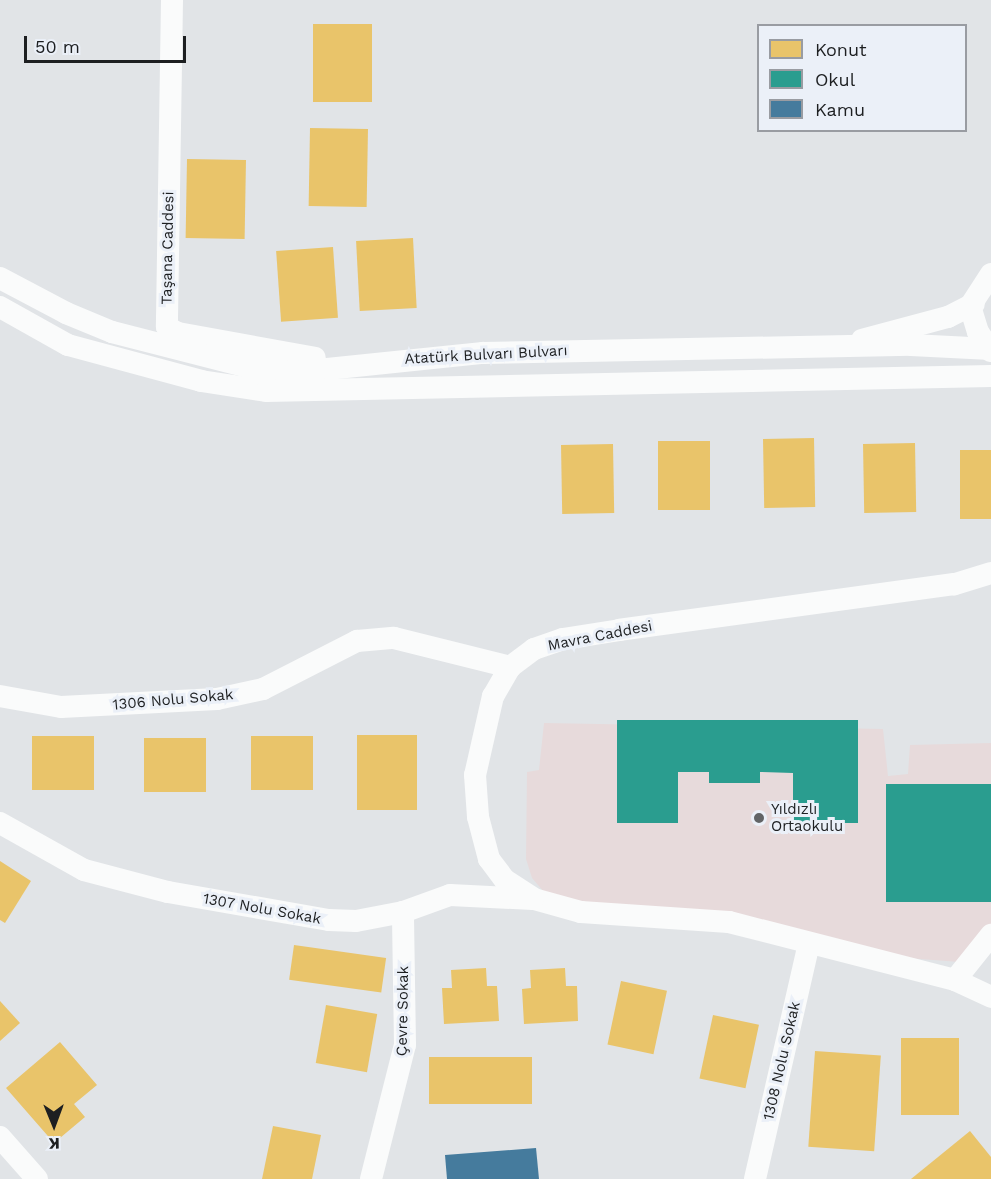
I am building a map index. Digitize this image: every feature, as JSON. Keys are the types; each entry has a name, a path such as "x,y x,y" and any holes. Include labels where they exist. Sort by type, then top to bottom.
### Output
{"street":[{"name":"Taşana Caddesi","path":"172,0 167,327 178,333 321,360 327,369"},
{"path":"990,350 973,319 970,306 974,304 991,274"},
{"name":"Atatürk Bulvarı Bulvarı","path":"0,278 66,314 112,332 180,352 256,369 327,369 483,353 844,346 990,350"},
{"path":"844,346 889,330 948,317 974,304"},
{"name":"Atatürk Bulvarı Bulvarı","path":"0,307 68,345 201,381 266,391 991,376"},
{"name":"Mavra Caddesi","path":"991,573 954,584 563,639 534,649 510,667 493,696 475,775 478,817 489,858 505,880 534,899 581,912 729,922 955,980 991,997"},
{"name":"1306 Nolu Sokak","path":"0,696 61,707 217,699 263,689 357,641 394,638 510,667"},
{"name":"1307 Nolu Sokak","path":"0,823 84,870 168,892 328,920 356,921 403,912 450,895 534,899"},
{"name":"Çevre Sokak","path":"371,1179 405,1045 403,912"},
{"path":"955,980 991,935"},
{"name":"1308 Nolu Sokak","path":"755,1179 809,943"},
{"path":"0,1137 37,1179"}],"shaded area":[{"name":"Yıldızlı Ortaokulu","path":"544,723 883,729 888,776 908,774 910,745 991,743 991,949 973,963 827,952 807,935 562,913 532,878 526,859 527,772 539,770"}],"building: Konut":[{"path":"313,24 372,24 372,102 313,102"},
{"path":"310,128 368,129 367,207 309,206"},
{"path":"187,159 246,160 245,239 186,238"},
{"path":"413,238 417,308 360,311 356,241"},
{"path":"333,247 338,318 281,322 276,251"},
{"path":"814,438 815,507 764,508 763,439"},
{"path":"658,441 710,441 710,510 658,510"},
{"path":"915,443 916,512 864,513 863,444"},
{"path":"613,444 614,513 562,514 561,445"},
{"path":"960,450 991,450 991,519 960,519"},
{"path":"357,735 417,735 417,810 357,810"},
{"path":"32,736 94,736 94,790 32,790"},
{"path":"251,736 313,736 313,790 251,790"},
{"path":"144,738 206,738 206,792 144,792"},
{"path":"0,861 31,881 5,923 0,920"},
{"path":"294,945 386,958 381,993 289,980"},
{"path":"486,968 487,986 497,986 499,1021 444,1024 442,988 452,988 451,970"},
{"path":"565,968 566,986 577,986 578,1021 524,1024 522,989 531,988 530,970"},
{"path":"621,981 667,991 653,1054 607,1045"},
{"path":"0,1001 20,1023 0,1041"},
{"path":"326,1005 377,1014 367,1072 316,1063"},
{"path":"713,1015 759,1025 745,1088 699,1079"},
{"path":"901,1038 959,1038 959,1115 901,1115"},
{"path":"60,1042 97,1085 74,1104 85,1117 54,1143 6,1088"},
{"path":"815,1051 881,1056 874,1151 808,1147"},
{"path":"429,1057 532,1057 532,1104 429,1104"},
{"path":"273,1126 321,1135 312,1179 262,1179"},
{"path":"970,1131 991,1157 991,1179 911,1179"}],"building: Okul":[{"path":"617,720 858,720 858,823 793,823 793,773 760,772 760,783 709,783 709,772 678,772 678,823 617,823"},
{"path":"886,784 991,784 991,902 886,902"}],"building: Kamu":[{"path":"536,1148 539,1179 447,1179 445,1155"}],"place":[{"name":"Yıldızlı Ortaokulu","path":"759,818"}]}
